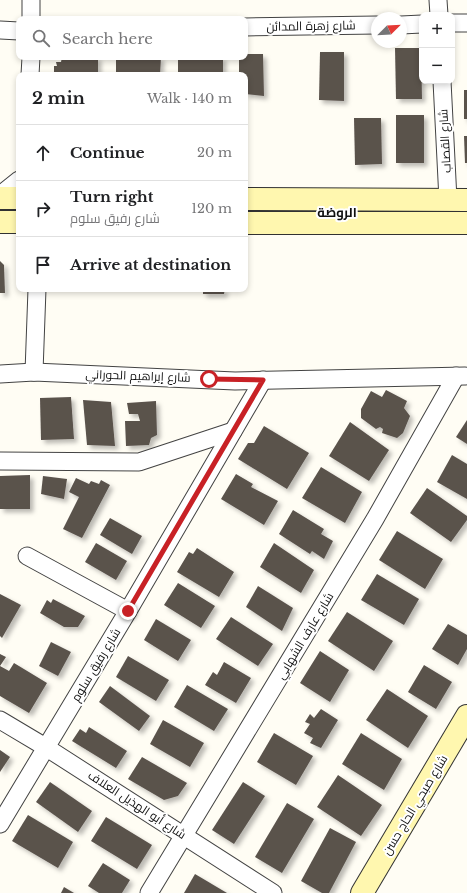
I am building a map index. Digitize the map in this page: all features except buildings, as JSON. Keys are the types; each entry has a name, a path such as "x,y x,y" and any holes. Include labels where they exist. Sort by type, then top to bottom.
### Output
{"main road":[{"path":"0,197 16,198"},
{"path":"248,199 457,200"},
{"path":"0,222 16,222"},
{"path":"248,223 467,223"},
{"name":"شارع صبحي الحاج حسن","path":"362,893 467,716"}],"street":[{"path":"31,0 32,16"},
{"path":"438,0 439,12"},
{"path":"455,24 467,23"},
{"path":"407,25 419,24"},
{"name":"شارع زهرة المدائن","path":"248,27 371,25"},
{"path":"0,30 16,31"},
{"path":"30,72 31,60"},
{"name":"شارع القصاب","path":"442,84 457,200"},
{"path":"0,197 16,183"},
{"path":"34,372 37,292"},
{"name":"شارع إبراهيم الحوراني","path":"0,374 34,372 263,380 462,376"},
{"name":"شارع عارف الشهابي","path":"149,893 185,836 462,376"},
{"name":"شارع رفيق سلوم","path":"0,824 128,611 263,380"},
{"path":"0,461 139,462 233,431"},
{"path":"27,556 128,611"},
{"name":"شارع أبو الهذيل العلاف","path":"0,720 185,836 272,893"}],"district":[{"name":"الروضة","path":"337,212"}],"route":[{"path":"128,611 263,380 209,379"}]}
